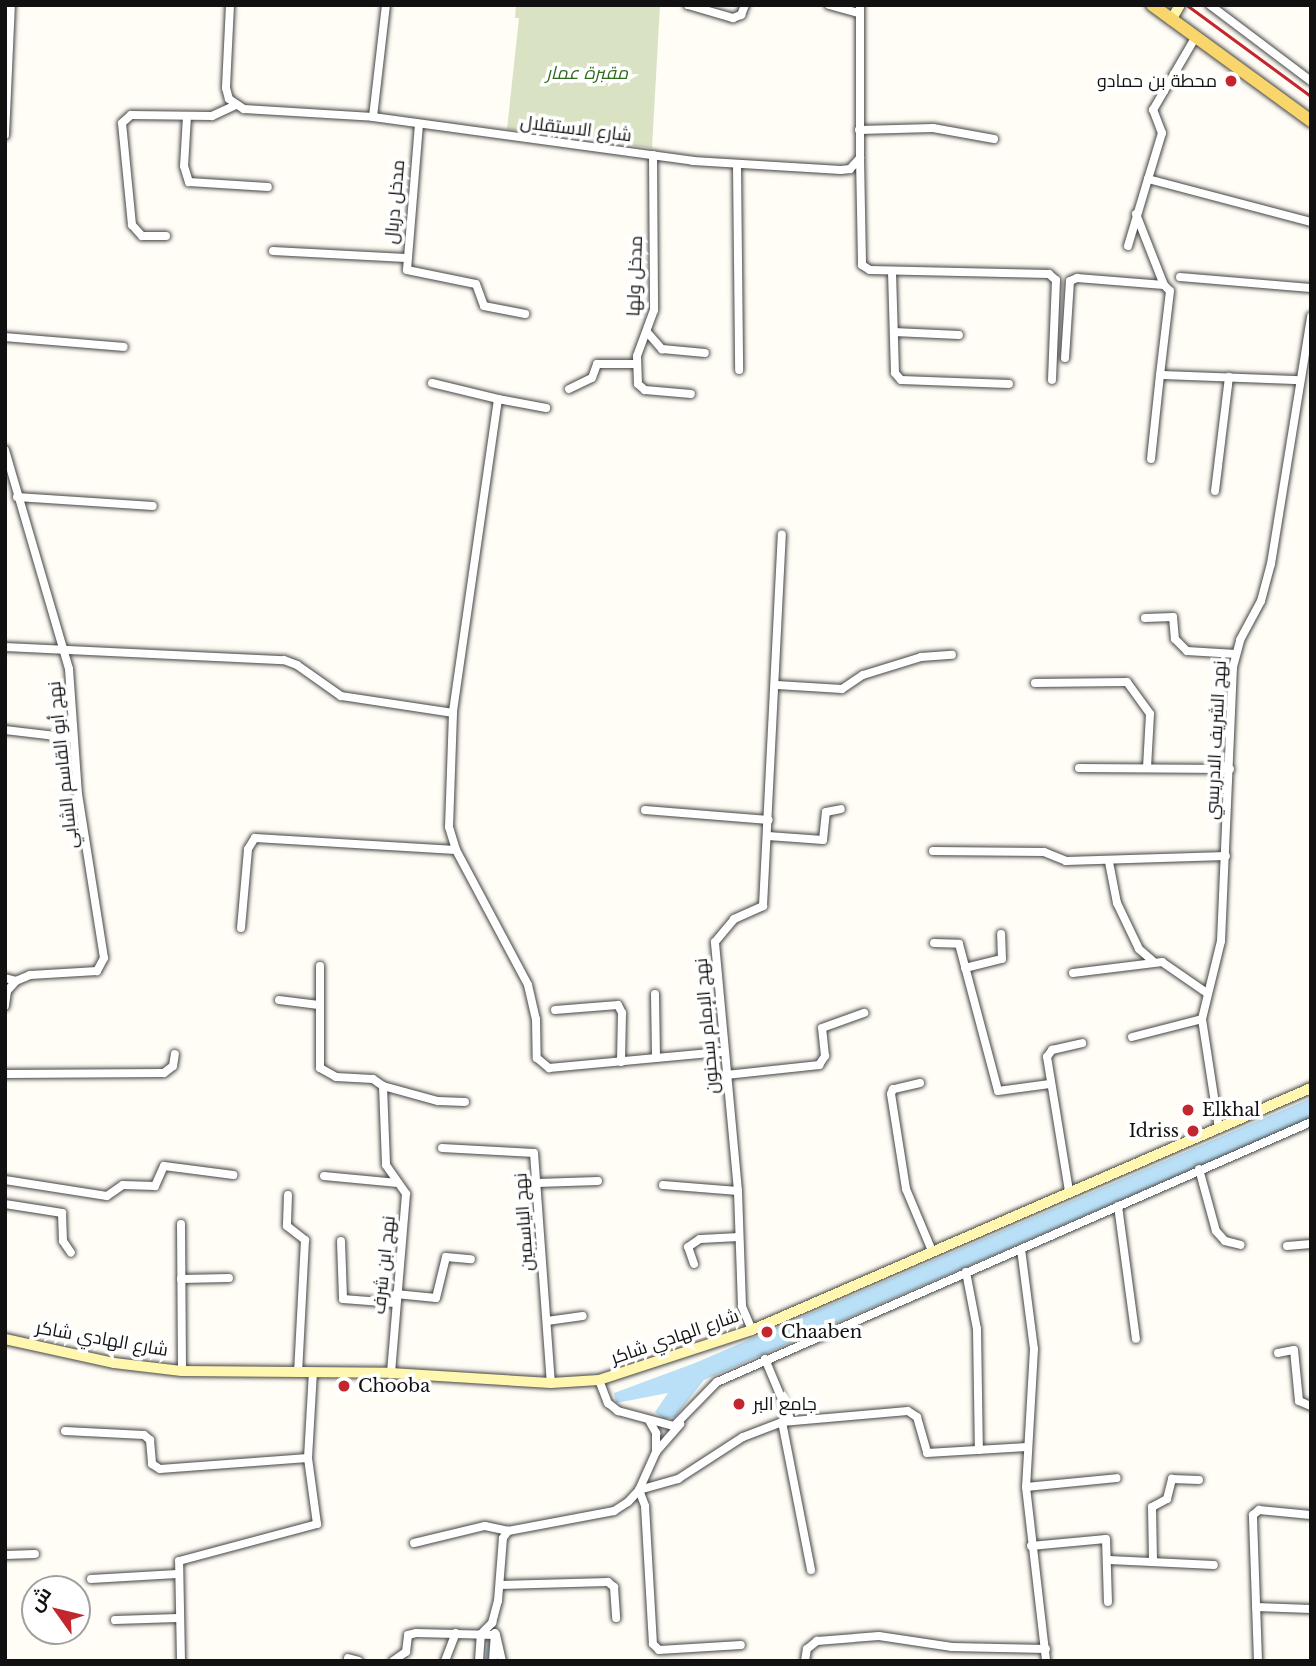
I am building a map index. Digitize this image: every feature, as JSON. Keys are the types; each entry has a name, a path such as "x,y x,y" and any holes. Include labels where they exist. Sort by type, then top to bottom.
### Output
{"main road":[{"path":"1152,5 1311,121"},
{"path":"1171,20 1180,5"},
{"name":"شارع الهادي شاكر","path":"5,1339 114,1363 182,1371 391,1373 551,1383 599,1380 752,1330 1311,1088"}],"street":[{"path":"5,135 11,5"},
{"path":"166,236 142,236 132,225 122,123 131,115 219,114 236,105 226,88 230,5"},
{"path":"373,117 386,5"},
{"path":"688,5 733,18 741,15 745,5"},
{"path":"829,5 860,9 862,265 870,270 892,272 1049,274 1056,279 1052,380"},
{"path":"1210,5 1311,81"},
{"path":"1128,246 1162,133 1153,110 1195,38"},
{"name":"شارع الاستقلال","path":"236,105 373,117 737,165 841,170 850,169 860,158"},
{"path":"187,116 184,166 189,182 268,187"},
{"name":"مدخل دربال","path":"419,124 406,258 411,273 476,284 484,306 525,314"},
{"path":"859,130 933,128 994,139"},
{"name":"مدخل ولها","path":"637,364 654,310 653,155"},
{"path":"737,165 739,370"},
{"path":"1148,179 1311,222"},
{"path":"1136,214 1164,285 1170,291 1151,459"},
{"path":"273,251 406,258"},
{"path":"892,272 895,373 901,380 1009,384"},
{"path":"1180,277 1311,288"},
{"path":"1065,358 1070,281 1077,278 1164,285"},
{"name":"نهج الشريف الادريسي","path":"1219,1129 1202,1019 1221,941 1236,654 1261,601 1271,564 1297,380 1311,316"},
{"path":"647,332 662,349 705,353"},
{"path":"894,332 959,335"},
{"path":"5,337 124,347"},
{"path":"569,389 592,378 597,364 637,364 638,384 645,390 691,394"},
{"path":"1160,375 1297,380"},
{"path":"1215,491 1229,377"},
{"path":"432,383 498,400 545,408"},
{"path":"498,400 453,713 449,827 456,850 528,985 540,1065 549,1068 723,1052"},
{"name":"نهج أبو القاسم الشابي","path":"5,450 60,648 69,669 73,737 104,958 97,971 30,975 16,981"},
{"path":"17,497 153,506"},
{"name":"نهج الإمام سحنون","path":"752,1330 742,1306 738,1191 715,943 734,919 763,906 782,534"},
{"path":"1145,618 1173,617 1175,639 1186,651 1236,654"},
{"path":"5,648 60,648 284,660 297,664 341,696 453,713"},
{"path":"776,685 837,690 863,675 912,660 952,655"},
{"path":"1035,683 1128,682 1150,714 1147,767"},
{"path":"5,730 73,737"},
{"path":"1079,768 1230,769"},
{"path":"768,836 823,840 827,812 841,809"},
{"path":"645,810 769,820"},
{"path":"241,928 248,849 255,838 456,850"},
{"path":"933,851 1044,852 1066,861 1109,862 1226,856"},
{"path":"1109,862 1117,903 1139,949 1153,961 1176,970 1207,993"},
{"path":"965,968 1002,959 1000,934"},
{"path":"934,943 957,942 995,1087 1004,1092 1051,1084"},
{"path":"1073,973 1153,961"},
{"path":"320,966 320,1068 336,1077 373,1079 383,1086 438,1101 465,1102"},
{"path":"5,978 16,981 7,992 5,1006"},
{"path":"656,994 656,1058"},
{"path":"279,1000 319,1005"},
{"path":"555,1010 618,1005 622,1013 621,1062"},
{"path":"726,1075 820,1065 825,1056 822,1028 864,1013"},
{"path":"1132,1037 1202,1019"},
{"path":"1069,1191 1051,1084 1049,1053 1082,1043"},
{"path":"5,1074 164,1073 173,1066 175,1054"},
{"path":"920,1083 891,1093 906,1189 932,1251"},
{"name":"نهج ابن شرف","path":"383,1086 385,1160 407,1205 391,1373"},
{"path":"741,1645 659,1650 653,1644 645,1506 639,1490 656,1452 717,1382 1311,1122"},
{"name":"نهج الياسمين","path":"442,1148 529,1150 536,1158 551,1383"},
{"path":"5,1180 107,1196 123,1185 155,1186 164,1166 233,1175"},
{"path":"1199,1169 1216,1231 1225,1241 1241,1245"},
{"path":"324,1176 398,1183"},
{"path":"537,1183 598,1181"},
{"path":"663,1185 738,1191"},
{"path":"288,1195 288,1226 305,1240 298,1372"},
{"path":"5,1204 62,1213 63,1241 71,1253"},
{"path":"1118,1206 1136,1339"},
{"path":"181,1224 182,1371"},
{"path":"694,1264 688,1247 701,1239 739,1237"},
{"path":"341,1241 343,1299 436,1298 446,1257 471,1259"},
{"path":"1287,1246 1311,1244"},
{"path":"1021,1249 1034,1349 1026,1487 1046,1661"},
{"path":"966,1272 977,1329 979,1450"},
{"path":"181,1279 229,1278"},
{"path":"547,1321 583,1316"},
{"path":"1278,1353 1294,1350 1299,1401 1311,1406"},
{"path":"765,1359 786,1422 811,1570"},
{"path":"181,1661 177,1574 184,1557 317,1524 308,1458 313,1372"},
{"path":"599,1380 611,1406 668,1427 681,1422"},
{"path":"414,1543 485,1526 508,1531 614,1511 639,1490 678,1479 743,1437 786,1422 912,1411 927,1453 1027,1447"},
{"path":"649,1420 656,1433 656,1452"},
{"path":"65,1431 144,1435 150,1440 152,1464 160,1469 308,1458"},
{"path":"1026,1487 1117,1478"},
{"path":"1153,1560 1153,1505 1167,1499 1172,1479 1199,1480"},
{"path":"1258,1661 1253,1515 1259,1510 1311,1515"},
{"path":"502,1661 492,1623 500,1585 503,1538 508,1531"},
{"path":"1031,1546 1104,1539 1110,1543 1108,1602"},
{"path":"5,1555 35,1554"},
{"path":"1109,1560 1214,1565"},
{"path":"91,1579 177,1574"},
{"path":"500,1585 608,1582 614,1587 616,1618"},
{"path":"1256,1606 1311,1609"},
{"path":"115,1620 178,1618"},
{"path":"479,1661 481,1634 492,1623"},
{"path":"393,1661 406,1653 412,1633 496,1634"},
{"path":"445,1661 456,1633"},
{"path":"493,1661 496,1634"},
{"path":"805,1661 807,1649 817,1641 879,1636 952,1647 1046,1649"},
{"path":"348,1658 359,1661"}],"green space":[{"name":"مقبرة عمار","path":"516,5 660,5 652,148 507,129 519,18 515,18"}],"water":[{"path":"1311,1098 1311,1118 704,1380 675,1417 664,1419 655,1412 668,1393 616,1403 614,1393 695,1363"}],"waterway":[{"path":"486,1661 489,1636"}],"railway":[{"path":"1187,5 1311,96"}],"place":[{"name":"محطة بن حمادو","path":"1231,81"},
{"name":"Elkhal","path":"1188,1110"},
{"name":"Idriss","path":"1193,1131"},
{"name":"Chaaben","path":"767,1332"},
{"name":"Chooba","path":"344,1386"},
{"name":"جامع البر","path":"739,1404"}]}
